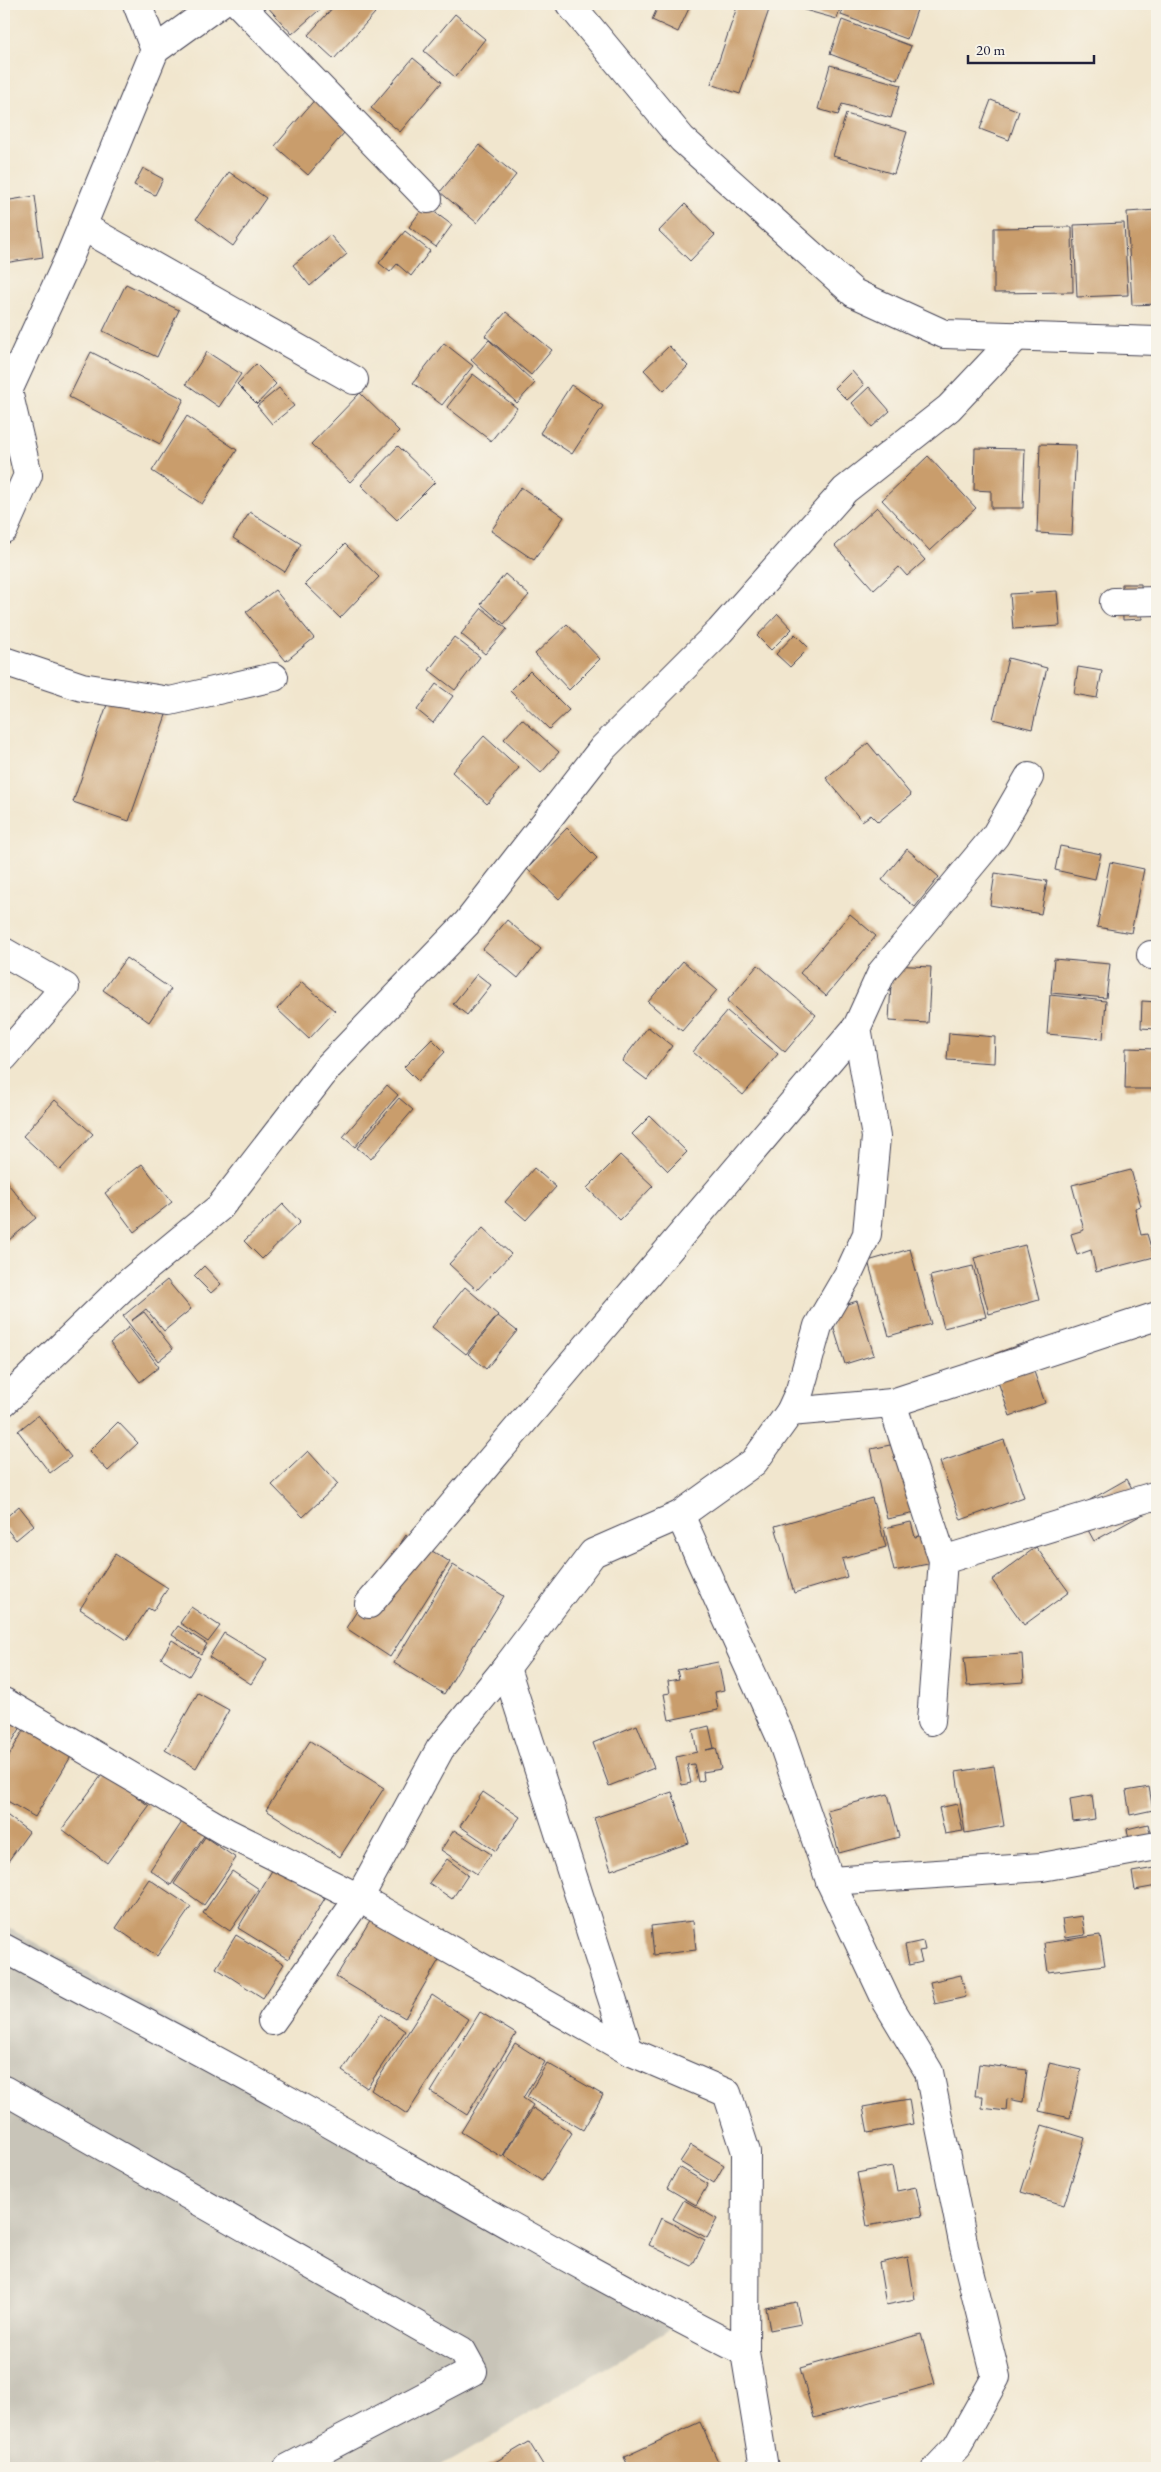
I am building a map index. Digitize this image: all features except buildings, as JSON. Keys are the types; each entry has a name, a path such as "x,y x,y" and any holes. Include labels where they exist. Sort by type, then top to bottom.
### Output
{"street":[{"path":"137,4 155,50"},
{"path":"4,529 28,475 6,391 82,226 155,50 219,4"},
{"path":"239,4 428,199"},
{"path":"570,4 682,139 854,293 944,334 1157,341"},
{"path":"82,226 354,380"},
{"path":"4,1402 122,1288 220,1207 329,1066 467,923 603,748 720,631 845,490 949,408 1017,336"},
{"path":"1114,602 1157,601"},
{"path":"4,661 82,687 170,701 274,677"},
{"path":"369,1604 857,1027 882,972 995,836 1029,777"},
{"path":"4,952 65,987 4,1057"},
{"path":"272,2021 359,1898 440,1749 506,1668 593,1553 680,1515 754,1462 790,1412 800,1390 818,1326 849,1273 867,1234 876,1137 857,1027"},
{"path":"790,1412 892,1403 1157,1316"},
{"path":"892,1403 944,1560 931,1721"},
{"path":"944,1560 1157,1495"},
{"path":"680,1515 781,1738 830,1881 887,2002 929,2072 964,2247 996,2377 957,2447 937,2468"},
{"path":"506,1668 629,2051"},
{"path":"4,1702 226,1832 359,1898 629,2051 727,2093 746,2152 745,2352 764,2468"},
{"path":"830,1881 1042,1867 1157,1846"},
{"path":"4,1948 275,2093 671,2315 745,2352"},
{"path":"4,2090 462,2351 473,2371 288,2468"}],"shaded area":[{"path":"4,1925 692,2316 438,2468 4,2468"}]}
